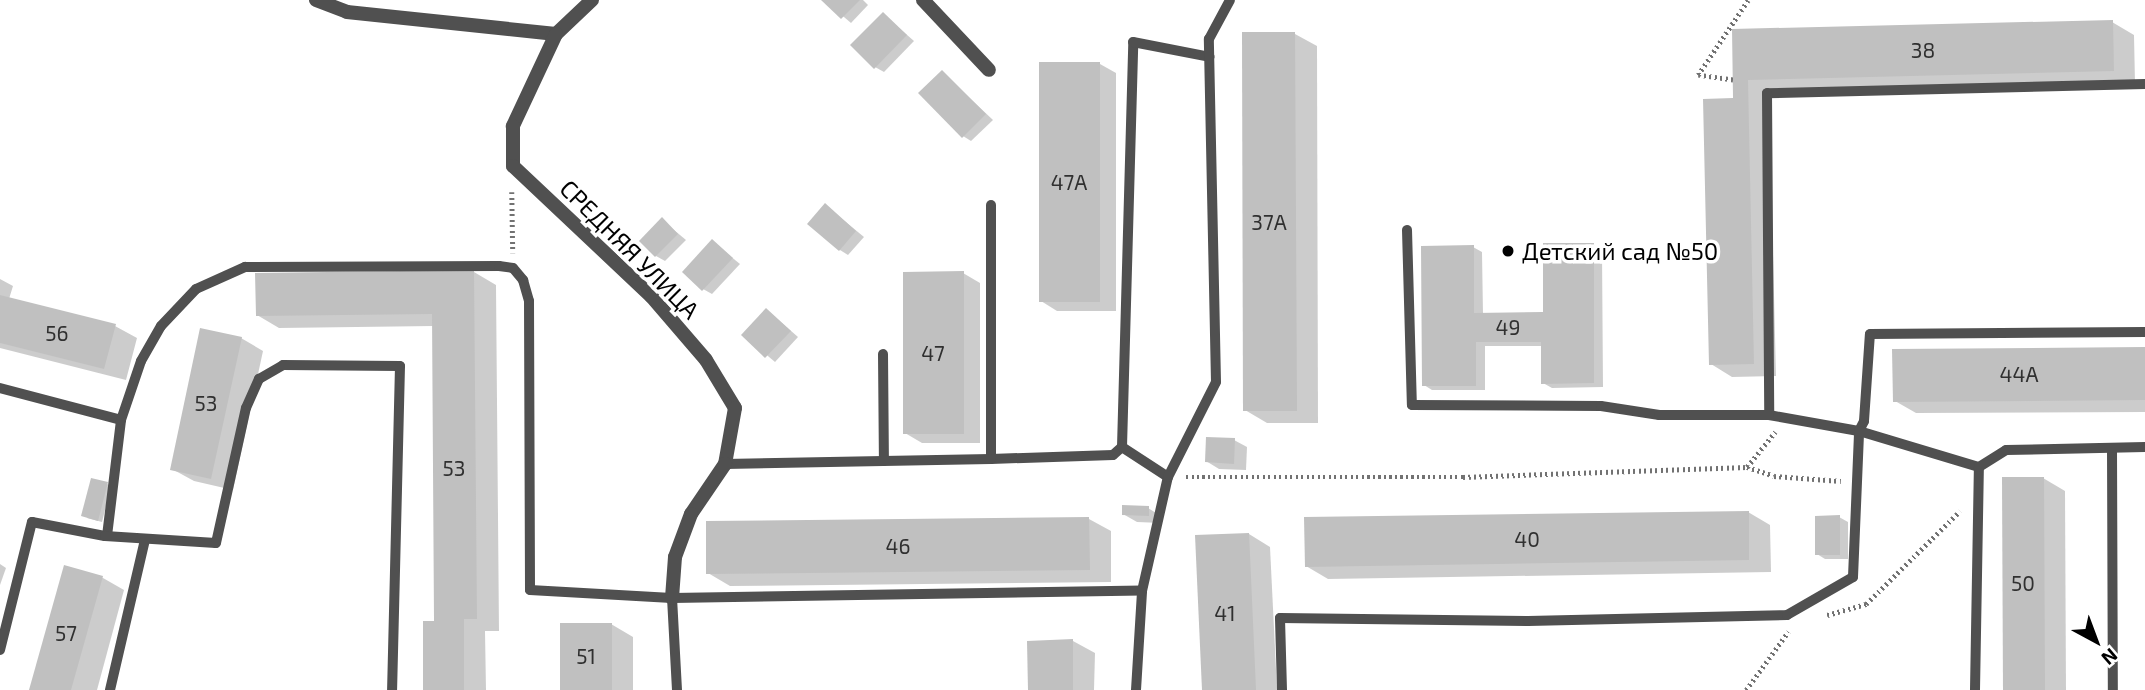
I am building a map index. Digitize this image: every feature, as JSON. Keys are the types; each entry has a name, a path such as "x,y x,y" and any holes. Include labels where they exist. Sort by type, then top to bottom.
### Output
{"street":[{"path":"316,0 347,12 556,34 592,0"},
{"path":"923,0 989,70"},
{"name":"СРЕДНЯЯ УЛИЦА","path":"556,34 513,126 513,166 651,296 706,360 735,408 725,464 691,514 675,557 672,598"}],"lane":[{"path":"1136,690 1142,591 1168,477 1216,382 1209,39 1230,0"},
{"path":"725,464 1113,456 1122,447 1133,42 1210,57"},
{"path":"1769,415 1767,93 2145,84"},
{"path":"991,205 991,459"},
{"path":"1407,230 1412,405 1601,406 1659,415 1769,415 1784,421 1859,432 1979,467 2006,450 2145,446"},
{"path":"107,536 121,420 141,361 161,326 196,289 221,274 245,267 513,268 523,280 529,301 530,590 672,598 1142,591"},
{"path":"1282,690 1280,618 1528,621 1787,615 1853,577 1854,482 1859,432 1864,421 1870,334 2145,332"},
{"path":"883,354 884,461"},
{"path":"0,650 32,522 107,536 216,543 246,408 259,379 283,365 400,366 392,690"},
{"path":"0,388 121,420"},
{"path":"1122,447 1168,477"},
{"path":"2112,448 2113,690"},
{"path":"1975,690 1979,467"},
{"path":"110,690 145,539"},
{"path":"672,598 677,690"}],"path":[{"path":"1733,80 1699,75 1748,0"},
{"path":"512,222 513,268"},
{"path":"1747,467 1784,421"},
{"path":"1168,477 1463,477 1747,467 1774,476 1854,482"}],"building":[{"path":"821,0 860,0 841,19"},
{"path":"883,12 907,35 874,69 850,45"},
{"path":"2113,20 2114,71 1748,80 1754,364 1709,365 1703,99 1733,98 1732,29"},
{"path":"1242,32 1295,32 1297,411 1243,411"},
{"path":"1039,62 1100,62 1100,302 1039,302"},
{"path":"942,70 986,114 962,138 918,93"},
{"path":"825,203 856,231 839,251 807,224"},
{"path":"662,217 678,234 655,257 639,241"},
{"path":"712,239 733,258 702,291 682,272"},
{"path":"1543,243 1594,243 1594,383 1541,384 1541,342 1476,342 1476,386 1422,386 1421,246 1474,245 1474,313 1543,312"},
{"path":"474,270 477,619 464,619 464,690 423,690 423,621 434,621 432,314 256,316 255,273"},
{"path":"964,271 964,434 903,434 903,272"},
{"path":"0,295 116,324 104,369 0,343"},
{"path":"766,308 791,331 765,358 741,335"},
{"path":"200,328 242,337 211,479 170,470"},
{"path":"2145,347 2145,400 1893,402 1892,349"},
{"path":"1206,437 1235,438 1234,464 1205,462"},
{"path":"2002,477 2044,477 2045,690 2003,690"},
{"path":"91,478 108,482 98,521 81,516"},
{"path":"1122,505 1149,506 1149,516 1122,515"},
{"path":"1749,511 1749,560 1305,567 1304,517"},
{"path":"1840,515 1840,555 1815,555 1815,516"},
{"path":"1089,517 1090,570 706,574 706,521"},
{"path":"1249,533 1256,690 1202,690 1195,535"},
{"path":"64,565 103,576 71,690 29,690"},
{"path":"560,623 612,623 612,690 560,690"},
{"path":"1073,639 1073,690 1028,690 1027,641"}],"place":[{"name":"Детский сад №50","path":"1508,251"}]}
